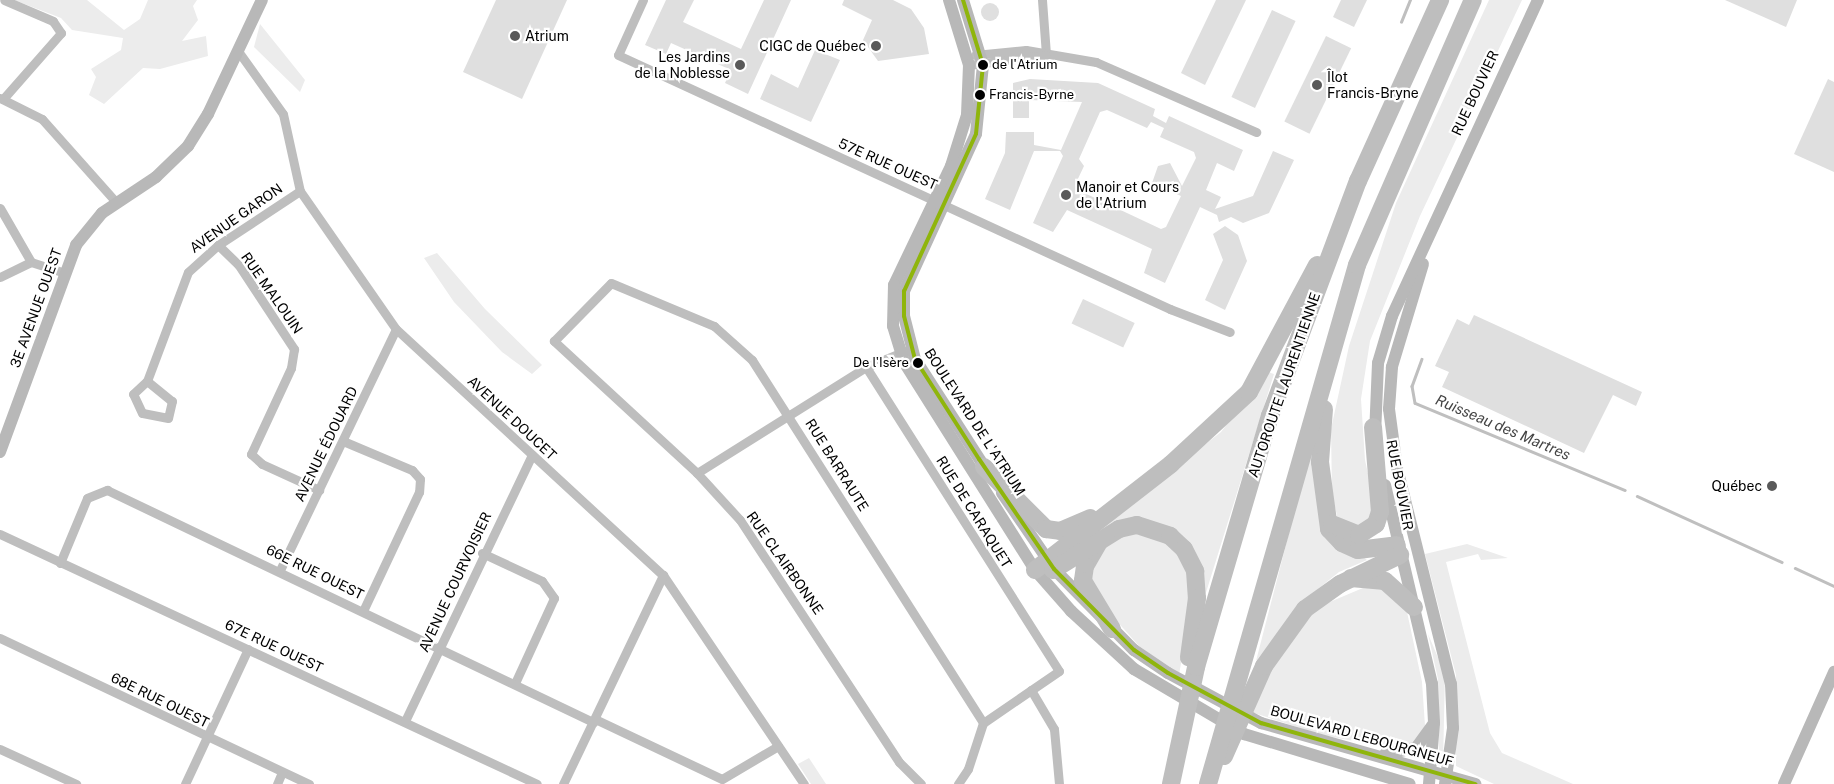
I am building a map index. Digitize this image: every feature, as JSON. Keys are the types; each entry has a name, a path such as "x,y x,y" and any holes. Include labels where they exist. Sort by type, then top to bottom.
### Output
{"highway":[{"name":"AUTOROUTE LAURENTIENNE","path":"1171,784 1192,666 1270,416 1358,181 1440,0"},
{"path":"1210,784 1242,690 1358,265 1473,0"},
{"path":"1045,569 1128,496 1223,420 1249,392 1358,181"},
{"path":"1327,374 1320,462 1325,517 1335,536 1358,550 1398,550"},
{"path":"1325,517 1350,534 1359,535 1376,524 1380,512 1373,427"},
{"path":"984,467 1046,529 1060,531 1079,524 1128,496"},
{"path":"1045,569 1102,537 1137,525 1154,528 1184,549 1195,571 1197,598 1192,666"},
{"path":"1102,537 1087,560 1083,581 1112,629"},
{"path":"1242,690 1305,609 1350,578 1398,550"},
{"path":"1350,578 1385,581 1414,608"}],"street":[{"path":"4,0 53,20 60,33 1,98 42,119 116,202"},
{"name":"3E AVENUE OUEST","path":"1,443 64,273 90,225 116,202 156,177 188,146 238,51 262,0"},
{"name":"57E RUE OUEST","path":"643,0 618,55 1170,309 1230,332"},
{"name":"BOULEVARD DE L'ATRIUM","path":"941,203 963,132 968,61 949,0"},
{"name":"BOULEVARD DE L'ATRIUM","path":"963,0 982,59 976,134 941,203 904,291 906,351 1045,569 1104,643 1169,694 1244,734 1410,784"},
{"path":"1042,0 1046,55"},
{"name":"RUE BOUVIER","path":"1429,784 1432,771 1434,723 1432,684 1398,550 1373,427 1378,363 1392,316 1443,200 1538,0"},
{"path":"968,61 1026,50 1117,68 1256,132"},
{"name":"AVENUE DOUCET","path":"238,51 283,114 300,190 396,329 662,575 804,784"},
{"name":"AVENUE GARON","path":"147,382 172,401 168,418 151,417 136,408 133,394 147,382 179,286 188,272 218,245 300,190"},
{"name":"RUE BOUVIER","path":"1443,200 1391,374 1392,438 1451,684 1453,728 1446,779"},
{"path":"0,208 31,262 64,273"},
{"name":"RUE MALOUIN","path":"218,245 238,264 294,349 292,368 252,454 262,464 318,490"},
{"path":"0,277 31,262"},
{"name":"RUE CLAIRBONNE","path":"611,283 554,340 697,473 757,543 899,762 920,784"},
{"name":"RUE BARRAUTE","path":"611,283 714,326 752,360 983,723"},
{"name":"AVENUE ÉDOUARD","path":"280,570 396,329"},
{"path":"697,473 788,414 866,367 906,351"},
{"name":"BOULEVARD DE L'ATRIUM","path":"906,351 984,467 1045,569 1141,654 1214,702"},
{"name":"RUE DE CARAQUET","path":"866,367 1059,671 1031,690"},
{"path":"343,441 412,470 420,480 419,492 363,611"},
{"name":"AVENUE COURVOISIER","path":"405,721 482,553 532,455"},
{"name":"66E RUE OUEST","path":"60,562 87,498 107,490 722,779 778,746"},
{"name":"67E RUE OUEST","path":"0,534 537,784"},
{"path":"1398,550 1416,544"},
{"path":"482,553 542,581 554,598 515,683"},
{"path":"563,784 662,575"},
{"name":"68E RUE OUEST","path":"0,638 208,738 309,784"},
{"path":"185,784 248,649"},
{"path":"1784,784 1834,672"},
{"path":"958,784 983,723 1031,690 1054,729 1059,784"},
{"name":"BOULEVARD LEBOURGNEUF","path":"1214,702 1261,723 1432,771 1446,779 1475,784"},
{"path":"1375,755 1416,748 1434,723"},
{"path":"0,749 76,784"},
{"path":"277,784 282,772"}],"shaded area":[{"path":"14,0 87,0 124,30 140,19 148,0 197,0 193,6 198,20 182,41 206,36 208,56 160,69 143,68 104,104 89,95 96,77 91,69 121,50 123,38 72,30 61,18"},
{"path":"1489,0 1522,0 1420,216 1370,341 1361,399 1365,460 1374,501 1372,519 1361,526 1338,520 1332,494 1331,429 1349,346 1396,203"},
{"path":"260,24 305,80 300,92 254,47"},
{"path":"437,253 485,309 542,365 532,374 502,352 454,302 424,258"},
{"path":"1268,372 1274,374 1204,599 1170,531 1093,537 1090,534 1221,432"},
{"path":"1311,448 1320,525 1367,560 1339,572 1308,597 1256,661"},
{"path":"1127,533 1153,533 1184,557 1193,593 1179,675 1139,646 1090,591 1096,552"},
{"path":"1467,544 1508,558 1481,560 1478,554 1446,562 1490,733 1502,753 1573,784 1494,784 1456,766 1456,675 1425,554"},
{"path":"1370,585 1378,585 1407,612 1422,682 1425,726 1415,743 1391,748 1322,735 1248,711 1297,626 1325,604"},
{"path":"1428,634 1445,674 1443,764 1439,763 1438,679"},
{"path":"809,758 826,784 811,784 798,764"}],"building":[{"name":"Atrium","path":"496,0 567,0 522,99 463,72"},
{"name":"Les Jardins de la Noblesse","path":"666,0 694,0 683,22 741,49 764,0 791,0 748,94 725,83 731,70 671,43 666,54 645,45"},
{"path":"844,0 893,0 911,9 924,28 929,54 878,61 863,40 872,20 842,5"},
{"path":"1216,0 1246,0 1205,85 1181,73"},
{"path":"1341,0 1367,0 1354,27 1333,17"},
{"path":"1725,0 1797,0 1786,27"},
{"path":"990,3 996,6 999,12 996,18 990,21 984,18 981,12 984,6"},
{"path":"1272,10 1296,21 1255,108 1231,97"},
{"name":"Îlot Francis-Bryne","path":"1326,36 1351,48 1310,134 1284,121"},
{"path":"815,50 840,60 811,122 760,99 771,74 798,88"},
{"path":"1030,79 1098,83 1155,109 1153,116 1166,123 1169,116 1243,150 1234,171 1217,163 1206,190 1221,197 1215,209 1253,196 1273,151 1294,160 1269,213 1243,223 1231,217 1219,222 1217,215 1200,207 1165,283 1144,273 1152,249 1067,210 1053,232 1033,223 1063,156 1060,151 1034,151 1010,210 985,199 1005,153 1006,132 1034,132 1034,145 1061,150 1082,102 1029,100 1029,118 1013,118 1013,83","holes":["1107,110 1147,128 1151,122 1164,128 1160,137 1194,152 1196,158 1182,186 1170,163 1158,166 1152,183 1181,196 1166,227 1161,229 1078,190 1075,185 1084,166 1079,159 1100,112"]},
{"path":"1828,79 1834,82 1834,172 1794,154"},
{"name":"Manoir et Cours de l'Atrium","path":"1225,226 1238,235 1247,261 1225,310 1205,300 1223,260 1213,234"},
{"path":"1083,299 1135,323 1123,348 1072,323"},
{"path":"1474,315 1642,392 1636,406 1613,395 1584,453 1442,387 1449,372 1435,366 1457,319 1469,325"}],"waterway":[{"name":"Ruisseau des Martres","path":"1401,22 1410,0"},
{"name":"Ruisseau des Martres","path":"1422,359 1412,386 1415,403 1625,490"},
{"name":"Ruisseau des Martres","path":"1637,496 1782,562"},
{"name":"Ruisseau des Martres","path":"1795,568 1834,586"}],"transit line":[{"path":"963,0 983,65 976,134 904,291 904,316 915,359 979,459 1054,569 1134,650 1168,673 1261,723 1475,784"}],"place":[{"name":"Atrium","path":"515,36"},
{"name":"CIGC de Québec","path":"876,46"},
{"name":"Les Jardins de la Noblesse","path":"740,65"},
{"name":"de l'Atrium","path":"983,65"},
{"name":"Îlot Francis-Bryne","path":"1317,85"},
{"name":"Francis-Byrne","path":"980,95"},
{"name":"Manoir et Cours de l'Atrium","path":"1066,195"},
{"name":"De l'Isère","path":"918,363"},
{"name":"Québec","path":"1772,486"}]}
